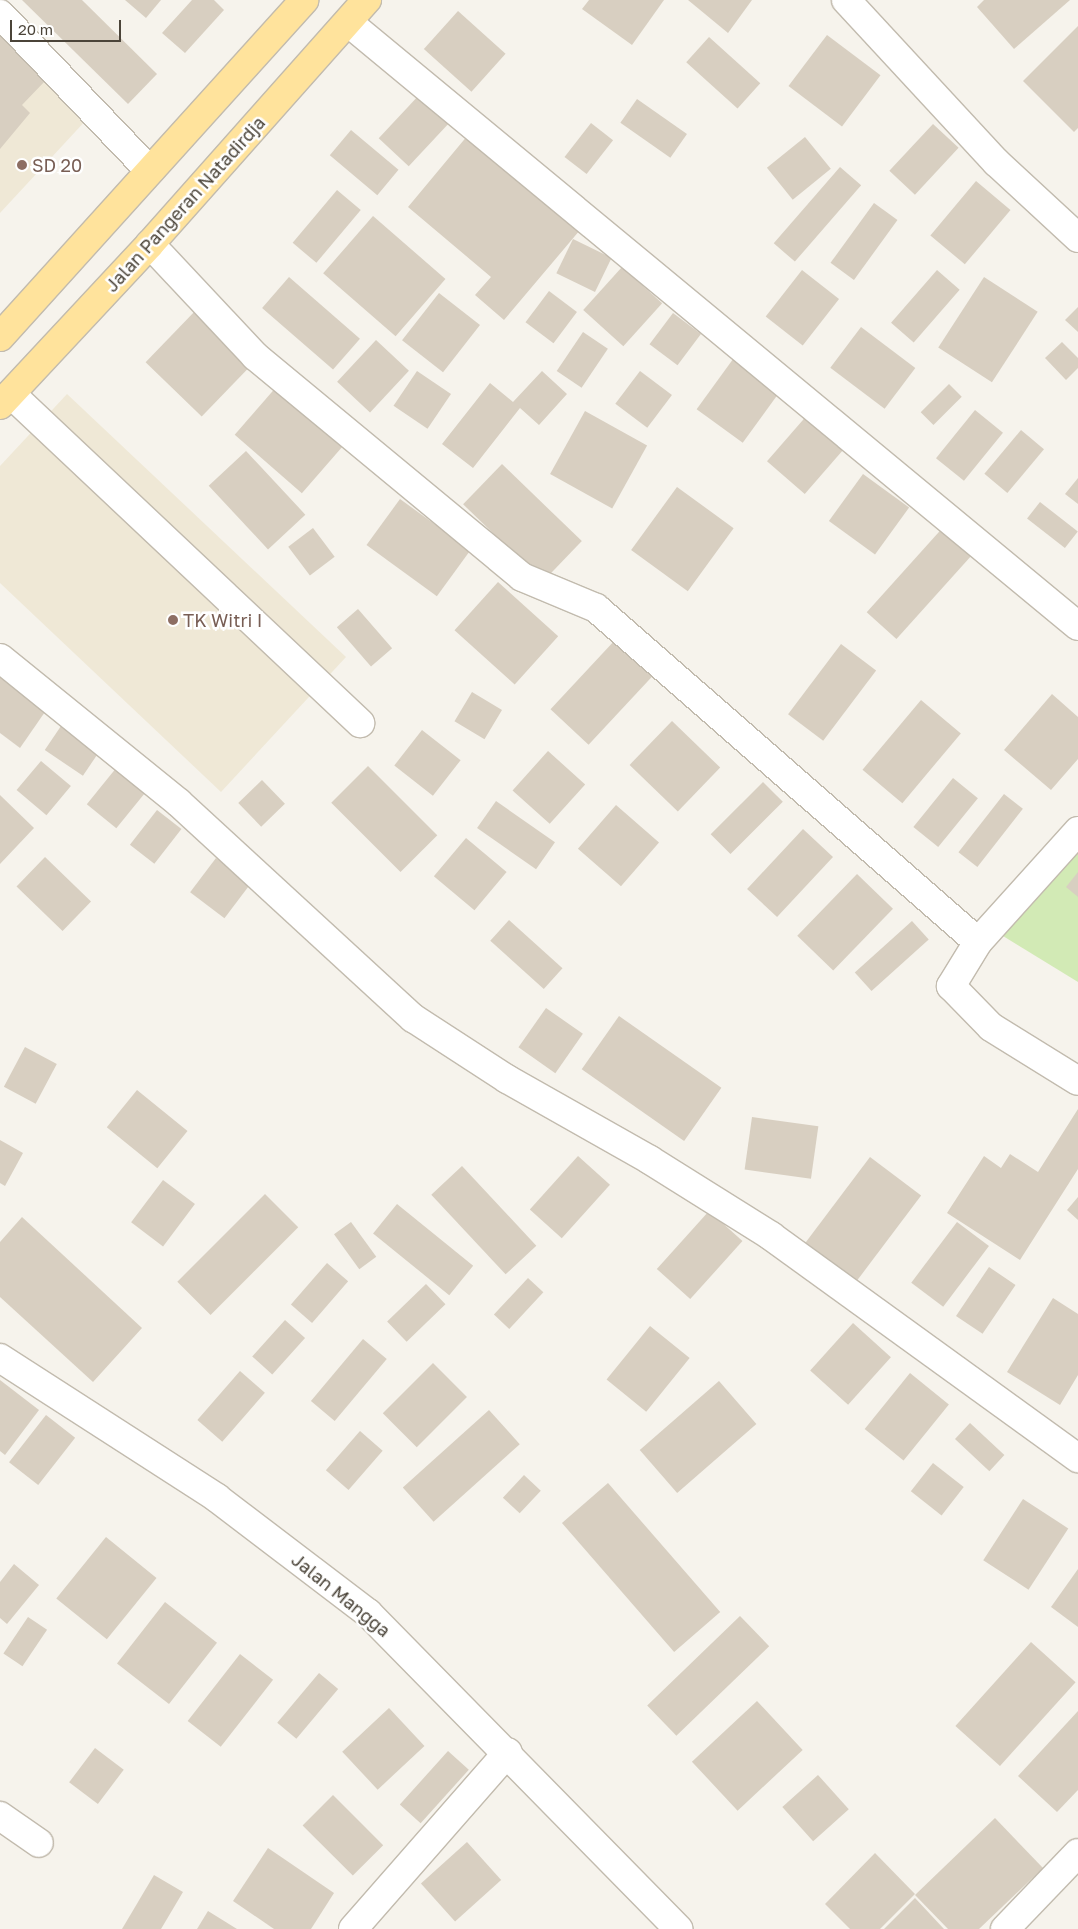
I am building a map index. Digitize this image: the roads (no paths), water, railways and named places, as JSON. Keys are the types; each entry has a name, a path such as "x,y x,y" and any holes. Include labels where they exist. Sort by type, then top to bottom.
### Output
{"main road":[{"path":"0,337 304,0"},
{"name":"Jalan Pangeran Natadirdja","path":"5,399 150,244 367,0"}],"street":[{"path":"846,0 996,162 1078,238"},
{"path":"0,14 150,171"},
{"path":"349,22 1078,626"},
{"path":"150,244 255,356 522,577 596,608 978,942"},
{"path":"5,399 360,723"},
{"path":"0,658 179,803 413,1018 507,1079 650,1160 771,1236 1078,1458"},
{"path":"1078,831 978,942 951,986 991,1027 1078,1081"},
{"name":"Jalan Mangga","path":"0,1358 217,1498 368,1613 508,1752 679,1929"},
{"path":"353,1929 508,1752"},
{"path":"0,1816 39,1843"},
{"path":"1005,1929 1078,1853"}],"place":[{"name":"SD 20","path":"22,165"},
{"name":"TK Witri I","path":"173,620"}]}
